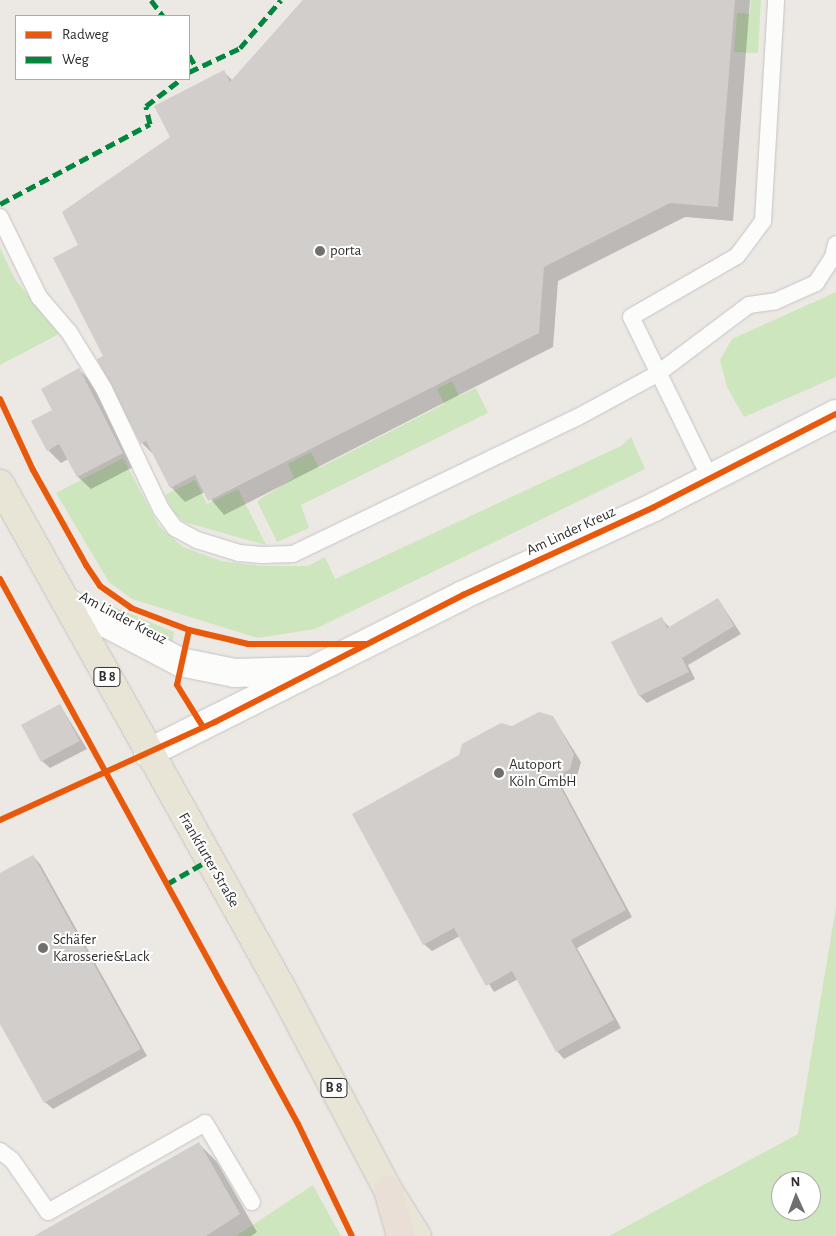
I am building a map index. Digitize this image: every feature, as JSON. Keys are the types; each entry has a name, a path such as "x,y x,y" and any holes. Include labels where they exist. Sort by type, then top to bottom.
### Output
{"highway":[{"path":"388,1190 402,1236"}],"main road":[{"name":"Frankfurter Straße","path":"0,484 148,753 281,987 388,1190 417,1236"}],"street":[{"name":"Am Linder Kreuz","path":"148,753 316,671 470,592 710,478 836,414"},
{"name":"Am Linder Kreuz","path":"66,602 180,662 235,674 316,671"}],"lane":[{"path":"710,478 657,374 632,317 736,256 763,221 776,0"},
{"path":"0,217 39,297 69,332 104,389 161,509 175,528 197,540 239,553 293,554 578,417 657,374 750,305 776,301 816,284 833,257 836,244"},
{"path":"0,1151 12,1160 48,1212 205,1123 252,1202"}],"green space":[{"path":"751,0 761,0 758,53 734,52 737,13 750,14"},
{"path":"0,248 15,279 59,334 0,365"},
{"path":"836,292 836,377 744,417 727,387 720,360 732,339"},
{"path":"452,381 459,396 476,388 488,413 301,505 309,528 277,542 257,501 294,478 288,464 311,452 319,468 444,404 437,389"},
{"path":"631,437 645,469 315,629 258,638 132,599 109,582 56,493 123,458 159,526 183,547 221,561 262,566 308,566 325,557 335,579 621,446"},
{"path":"195,480 207,504 238,489 266,545 184,522 174,513 165,495"},
{"path":"112,606 174,632 172,647 123,618"},
{"path":"836,907 836,1236 609,1236 798,1134"},
{"path":"313,1185 341,1236 236,1236"}],"building":[{"name":"porta","path":"303,0 735,0 718,207 670,203 544,267 539,333 208,501 195,475 170,488 146,441 141,444 97,359 103,356 53,258 78,245 62,212 170,137 154,106 224,70 230,82"},
{"path":"79,368 123,453 77,477 59,444 47,451 31,421 52,410 41,389"},
{"path":"718,598 734,626 682,658 689,672 639,696 611,642 662,617 667,628"},
{"path":"60,704 80,741 41,762 21,725"},
{"path":"539,712 553,716 574,754 570,769 555,777 626,910 571,940 614,1020 556,1052 512,971 486,986 454,928 423,945 352,814 459,755 462,744 501,723 512,726"},
{"name":"Schäfer Karosserie&Lack","path":"33,855 141,1049 44,1103 0,1024 0,873"},
{"path":"199,1142 240,1214 206,1236 34,1236"}],"marked path":[{"path":"151,0 162,15"},
{"path":"190,72 240,48 281,0"},
{"path":"190,57 196,67"},
{"path":"0,204 150,124 146,106 180,80"},
{"path":"167,884 209,860"}],"cycle path":[{"path":"0,399 33,470 86,565 100,586 131,608 189,630 248,644 365,644"},
{"path":"0,820 215,722 463,595 654,507 836,414"},
{"path":"0,579 298,1124 352,1236"},
{"path":"189,630 177,685 203,727"}],"place":[{"name":"porta","path":"320,251"},
{"name":"Autoport Köln GmbH","path":"499,773"},
{"name":"Schäfer Karosserie&Lack","path":"43,948"}]}
